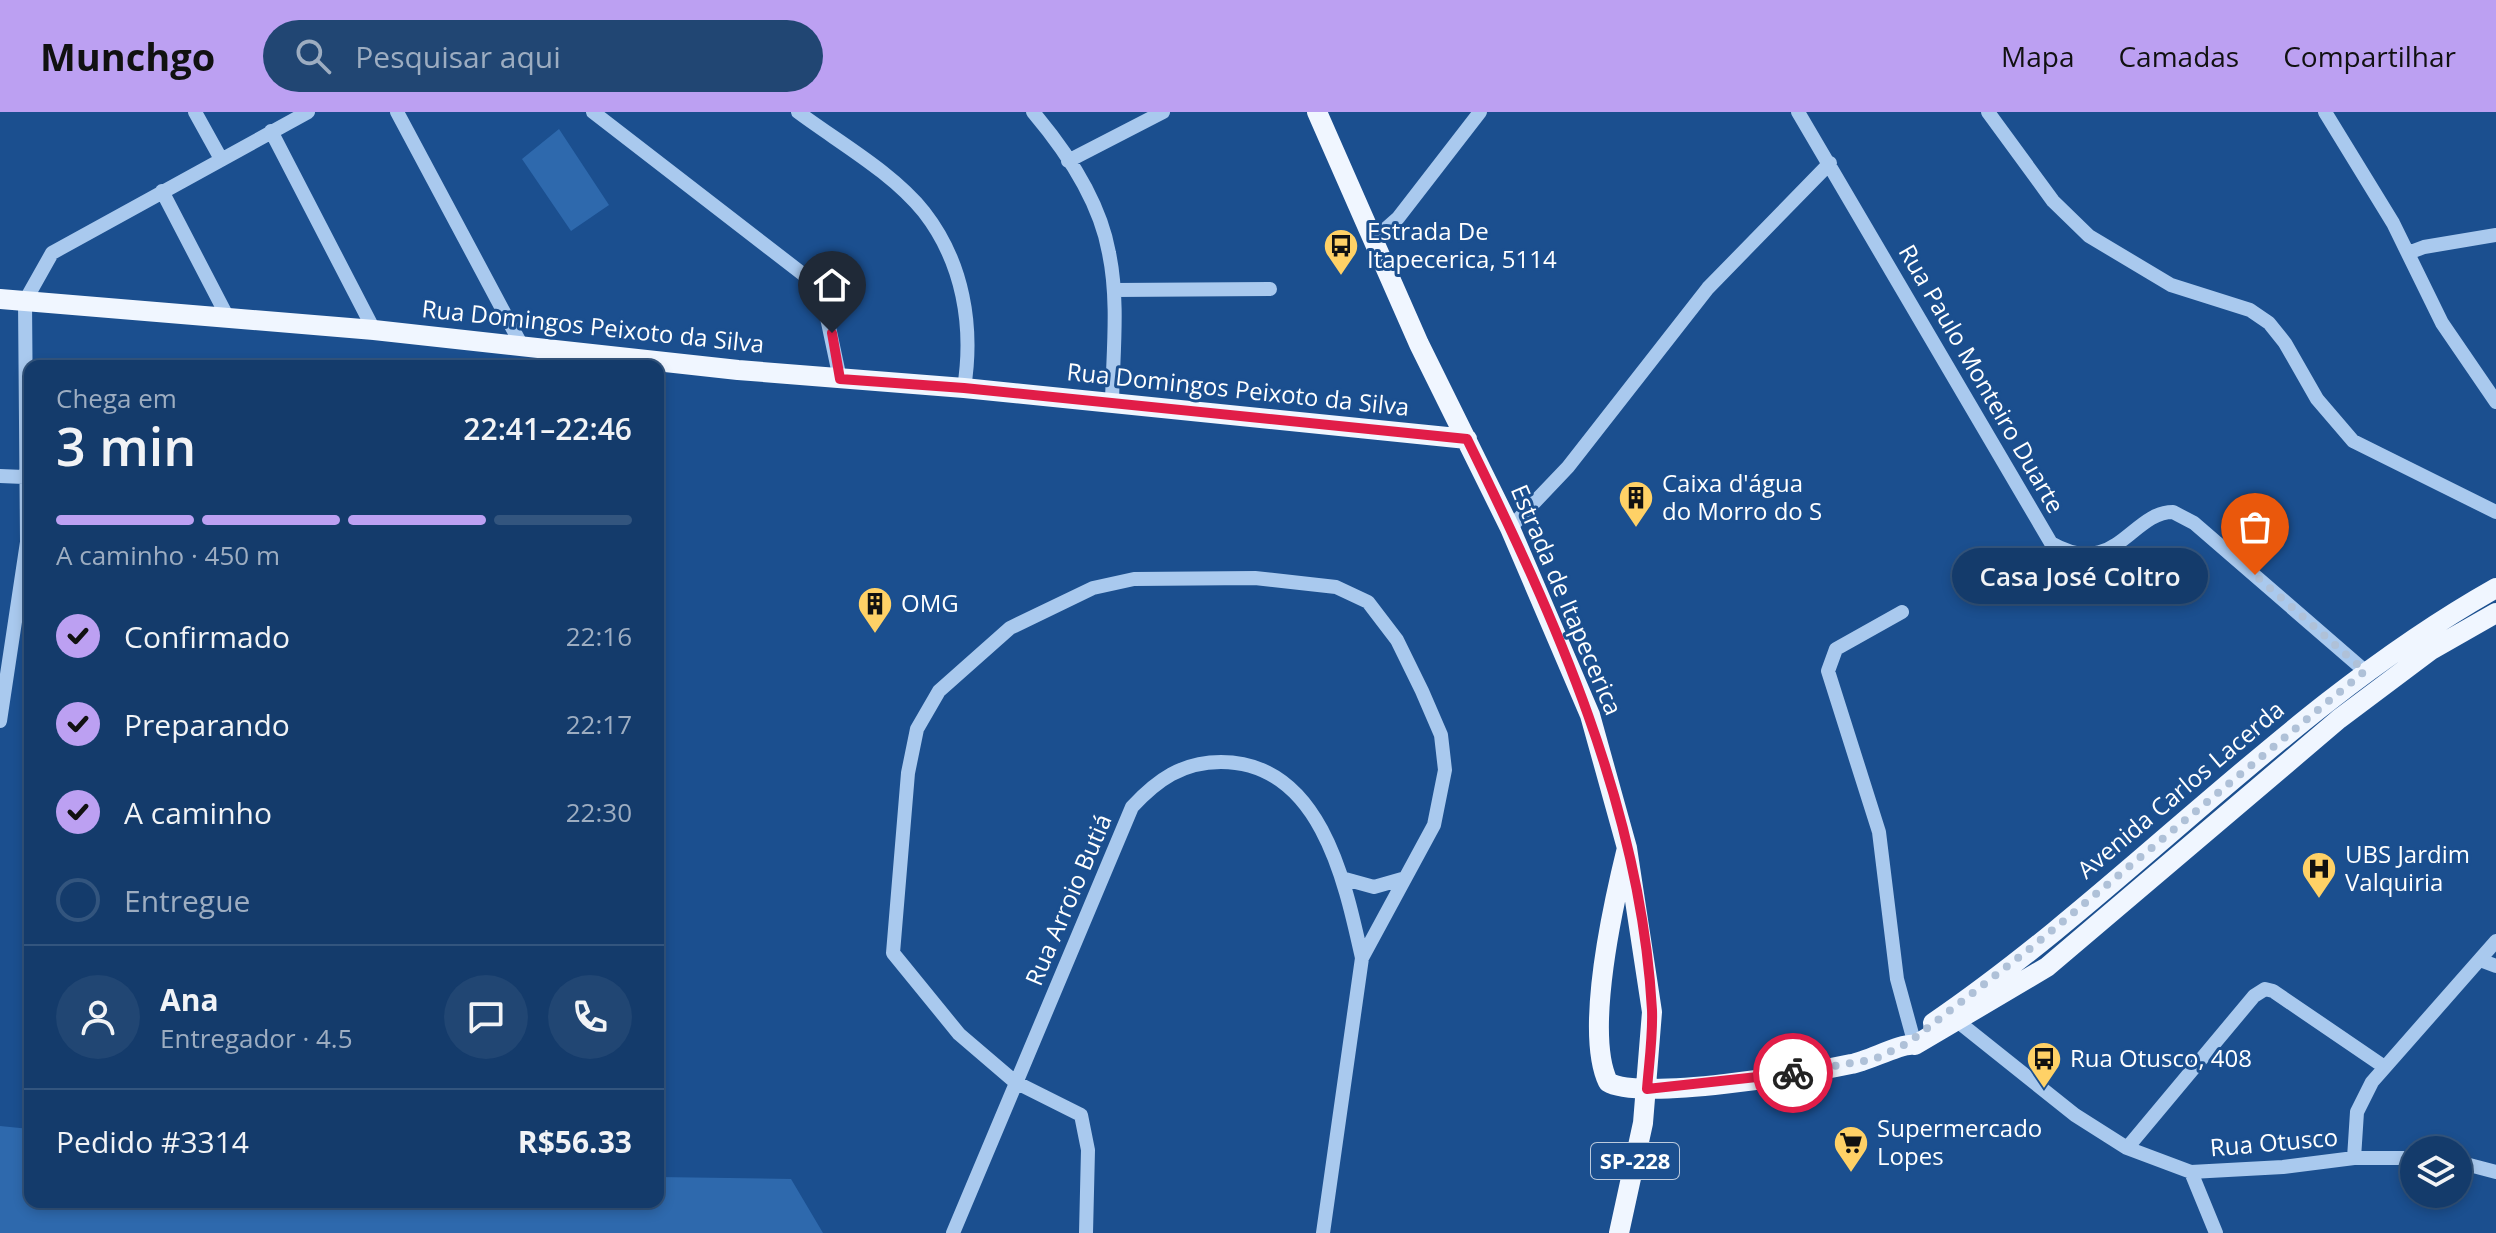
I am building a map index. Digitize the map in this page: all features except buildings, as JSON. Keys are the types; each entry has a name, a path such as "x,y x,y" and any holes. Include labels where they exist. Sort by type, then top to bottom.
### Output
{"main road":[{"name":"Estrada de Itapecerica","path":"1317,112 1372,241 1510,528 1590,715 1627,848 1652,1012 1647,1089 1619,1233"},
{"name":"Rua Domingos Peixoto da Silva","path":"0,299 374,330 657,360"},
{"name":"Rua Domingos Peixoto da Silva","path":"664,361 1467,439"},
{"name":"Avenida Carlos Lacerda","path":"1953,1017 2365,671 2496,588"},
{"name":"Avenida Carlos Lacerda","path":"1627,848 1608,924 1601,1053 1608,1082 1622,1089 1712,1084 1875,1059 1912,1042 2047,967 2350,711 2431,650 2496,613"}],"street":[{"path":"195,112 221,159"},
{"path":"25,360 25,301 52,253 308,112"},
{"path":"397,112 522,346"},
{"path":"593,112 804,275 826,313 840,379"},
{"path":"798,112 892,182 924,212 953,263 961,286 968,321 964,388"},
{"path":"1033,112 1068,161 1100,221 1109,253 1114,290 1112,402"},
{"path":"1068,161 1163,112"},
{"path":"1372,241 1398,218 1480,112"},
{"name":"Rua Paulo Monteiro Duarte","path":"1798,112 2051,543 2076,552 2100,553 2157,517 2173,512 2194,523 2365,671"},
{"path":"1988,112 2053,201 2089,236 2171,285 2250,310 2269,323 2285,343 2317,399 2353,441 2496,512"},
{"path":"2325,112 2371,185 2442,323 2496,402"},
{"path":"271,131 374,330"},
{"path":"1510,528 1568,467 1708,288 1830,163"},
{"path":"162,191 228,318"},
{"path":"2408,253 2496,235"},
{"path":"1114,290 1270,289"},
{"path":"0,476 24,477"},
{"path":"0,721 24,559"},
{"name":"Rua Arroio Butiá","path":"1086,1233 1088,1150 1081,1115 1015,1082 959,1034 906,974 893,953 891,944 908,773 917,729 939,691 981,651 1023,621 1093,588 1134,579 1255,578 1336,587 1368,602 1397,640 1441,735 1445,770 1434,825 1402,879 1362,958 1323,1233"},
{"path":"0,603 16,604"},
{"path":"1902,612 1836,649 1828,671 1879,832 1897,979 1912,1042"},
{"name":"Rua Arroio Butiá","path":"953,1233 1132,807 1161,777 1207,762 1232,762 1254,767 1281,781 1302,797 1345,879 1362,958"},
{"path":"1345,879 1374,887 1402,879"},
{"path":"2354,1158 2357,1112 2383,1066 2496,941"},
{"path":"2480,960 2496,966"},
{"path":"2127,1148 2254,996 2265,989 2273,991 2383,1066"},
{"name":"Rua Otusco","path":"1953,1017 2075,1115 2127,1148 2191,1172 2283,1167 2354,1158 2400,1158"},
{"path":"2472,1166 2496,1172"},
{"path":"2191,1172 2216,1233"}],"shaded area":[{"path":"559,129 609,205 571,231 522,159"},
{"path":"0,1126 24,1128 24,1208 664,1208 664,1177 791,1179 823,1233 0,1233"}],"way so far":[{"path":"1793,1073 1875,1059 1908,1043 2032,947 2365,671 2255,575"}],"place":[{"name":"Estrada De Itapecerica, 5114","path":"1341,277"},
{"name":"Caixa d'água do Morro do S","path":"1636,529"},
{"name":"Casa José Coltro","path":"2255,575"},
{"name":"OMG","path":"875,635"},
{"name":"UBS Jardim Valquiria","path":"2319,900"},
{"name":"Rua Otusco, 408","path":"2044,1090"},
{"name":"Supermercado Lopes","path":"1851,1174"}],"route":[{"path":"832,333 840,379 964,388 1467,439 1510,528 1590,715 1627,848 1652,1012 1647,1089 1793,1073"}]}
